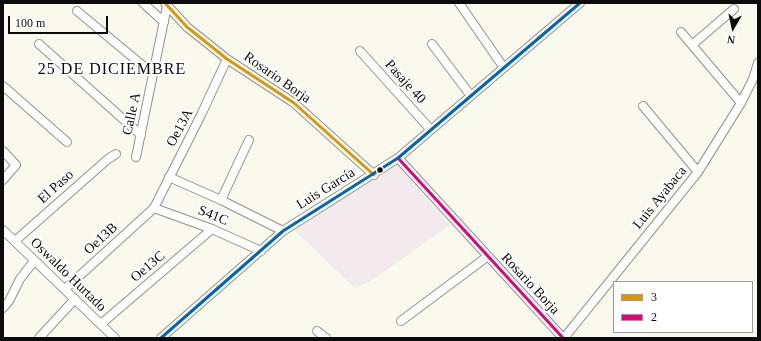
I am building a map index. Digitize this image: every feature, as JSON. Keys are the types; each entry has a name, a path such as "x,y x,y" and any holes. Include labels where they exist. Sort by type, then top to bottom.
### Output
{"street":[{"path":"143,3 164,22"},
{"path":"459,3 504,68"},
{"name":"Luis García","path":"161,338 283,231 398,158 580,3"},
{"name":"Calle A","path":"136,156 164,22 166,4"},
{"name":"Rosario Borja","path":"166,4 187,27 227,58 294,103 374,174"},
{"path":"692,45 734,9"},
{"path":"77,11 153,74"},
{"path":"681,32 741,103"},
{"path":"39,44 140,135"},
{"path":"432,44 470,96"},
{"name":"Pasaje 40","path":"360,51 431,130"},
{"name":"Oe13A","path":"154,208 201,115 227,58"},
{"name":"Luis Ayabaca","path":"563,338 698,172 741,103 754,79 758,63"},
{"path":"3,86 67,142"},
{"path":"643,106 698,172"},
{"path":"221,200 249,140"},
{"path":"3,151 16,165 3,180"},
{"name":"El Paso","path":"15,241 108,159 116,154"},
{"name":"Rosario Borja","path":"398,158 563,338"},
{"path":"169,177 221,200 283,231"},
{"name":"S41C","path":"154,208 212,229 261,251"},
{"name":"Oe13B","path":"65,289 154,208"},
{"name":"Oe13C","path":"101,324 212,229"},
{"name":"Oswaldo Hurtado","path":"3,230 101,324 111,337"},
{"path":"401,321 488,256"},
{"path":"3,308 20,279 34,261"},
{"path":"39,338 75,299"},
{"path":"317,331 326,338"}],"shaded area":[{"path":"396,164 450,225 372,280 355,288 292,228"}],"transit line":[{"name":"3","path":"165,3 187,27 227,59 294,103 374,175"},
{"path":"161,338 283,231 398,158 580,3"},
{"name":"2","path":"398,158 563,338"}],"district":[{"name":"25 DE DICIEMBRE","path":"112,70"}]}
